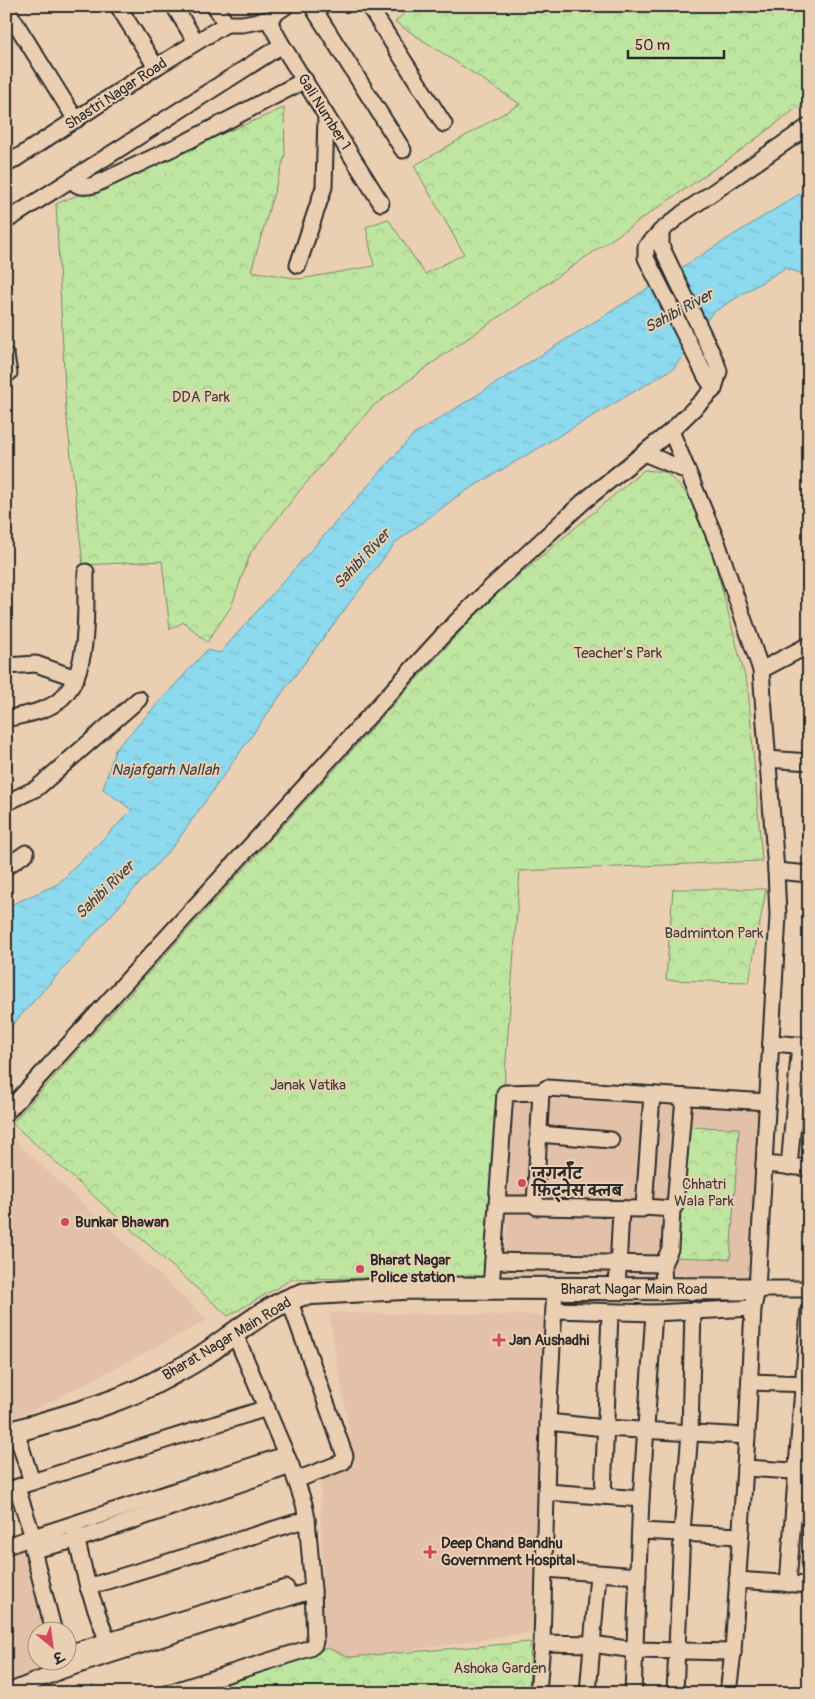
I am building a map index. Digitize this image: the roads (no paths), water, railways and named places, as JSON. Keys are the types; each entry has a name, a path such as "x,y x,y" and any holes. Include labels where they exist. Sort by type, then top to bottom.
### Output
{"street":[{"path":"118,6 156,67"},
{"path":"174,6 196,42"},
{"path":"215,6 226,24 242,24 271,19 273,15 286,6"},
{"path":"312,6 403,150"},
{"path":"370,6 444,124"},
{"path":"6,8 76,120"},
{"name":"Gali Number 1","path":"271,19 271,25 282,45 381,203"},
{"name":"Shastri Nagar Road","path":"6,165 156,67 226,24"},
{"path":"6,221 282,45"},
{"path":"72,180 82,187 94,185 188,141 304,80"},
{"path":"298,265 324,188 326,115"},
{"path":"713,379 646,258 647,244 661,238 683,213 809,126"},
{"path":"661,238 704,334 713,379"},
{"path":"6,356 9,373"},
{"path":"6,1113 445,633 487,590 583,502 671,431 713,379"},
{"path":"671,431 717,542 760,670 778,915 751,1382 733,1652 728,1693"},
{"path":"644,453 687,471"},
{"path":"6,719 40,710 57,702 76,678 85,640 86,572"},
{"path":"760,670 809,645"},
{"path":"6,666 36,664 76,678"},
{"path":"6,803 37,788 138,700"},
{"path":"767,759 809,762"},
{"path":"6,867 26,853"},
{"path":"776,871 809,874"},
{"path":"771,1043 804,1046 789,1167"},
{"path":"491,1288 505,1093 541,1092 547,1088 768,1102"},
{"path":"536,1204 541,1092"},
{"path":"644,1207 652,1095"},
{"path":"664,1289 663,1264 670,1249 672,1209 675,1206 684,1097"},
{"path":"539,1134 611,1140"},
{"path":"764,1164 809,1168"},
{"path":"496,1204 536,1204 539,1208 640,1210 644,1207 672,1209"},
{"path":"618,1289 621,1210"},
{"path":"493,1260 663,1264"},
{"name":"Bharat Nagar Main Road","path":"11,1433 112,1402 162,1379 203,1356 234,1332 289,1299 304,1294 412,1288 664,1289 755,1298"},
{"path":"538,1693 542,1643 548,1422 555,1289"},
{"path":"554,1310 654,1313 693,1310 809,1289"},
{"path":"33,1544 73,1524 291,1467 343,1462 345,1456 289,1299"},
{"path":"675,1693 682,1532 690,1432 693,1310"},
{"path":"788,1584 802,1472 809,1310"},
{"path":"603,1496 610,1313"},
{"path":"634,1693 634,1650 640,1531 654,1313"},
{"path":"168,1693 310,1648 314,1645 315,1641 308,1519 291,1467 234,1332"},
{"path":"751,1382 806,1384"},
{"path":"52,1622 33,1544 12,1490 267,1408"},
{"path":"548,1422 605,1428 747,1436"},
{"path":"11,1433 32,1482"},
{"path":"6,1546 76,1540 291,1467"},
{"path":"745,1468 802,1472"},
{"path":"547,1492 642,1499"},
{"path":"88,1587 308,1519"},
{"path":"73,1524 88,1587 107,1640"},
{"path":"640,1531 740,1536"},
{"path":"545,1569 638,1576"},
{"path":"588,1693 598,1574"},
{"path":"737,1580 809,1585"},
{"path":"78,1650 107,1640 312,1586"},
{"path":"78,1661 312,1586"},
{"path":"542,1643 592,1644 634,1650 733,1652"},
{"path":"6,1693 50,1672"}],"water":[{"name":"Najafgarh Nallah","path":"809,188 809,276 785,268 712,313 674,368 459,495 395,543 287,686 175,844 6,1032 6,907 58,884 132,810 103,789 115,750 207,650 220,653 413,435"}],"place":[{"name":"जगर्नॉट फ़िट्नेस क्लब","path":"522,1183"},
{"name":"Bunkar Bhawan","path":"65,1222"},
{"name":"Bharat Nagar Police station","path":"360,1269"},
{"name":"Jan Aushadhi","path":"499,1340"},
{"name":"Deep Chand Bandhu Government Hospital","path":"430,1552"}],"water label":[{"name":"Sahibi River","path":"679,311"},
{"name":"Sahibi River","path":"362,559"},
{"name":"Sahibi River","path":"105,890"}],"park label":[{"name":"DDA Park","path":"201,397"},
{"name":"Teacher's Park","path":"618,653"},
{"name":"Badminton Park","path":"714,933"},
{"name":"Janak Vatika","path":"308,1085"},
{"name":"Chhatri Wala Park","path":"704,1192"},
{"name":"Ashoka Garden","path":"500,1668"}]}
